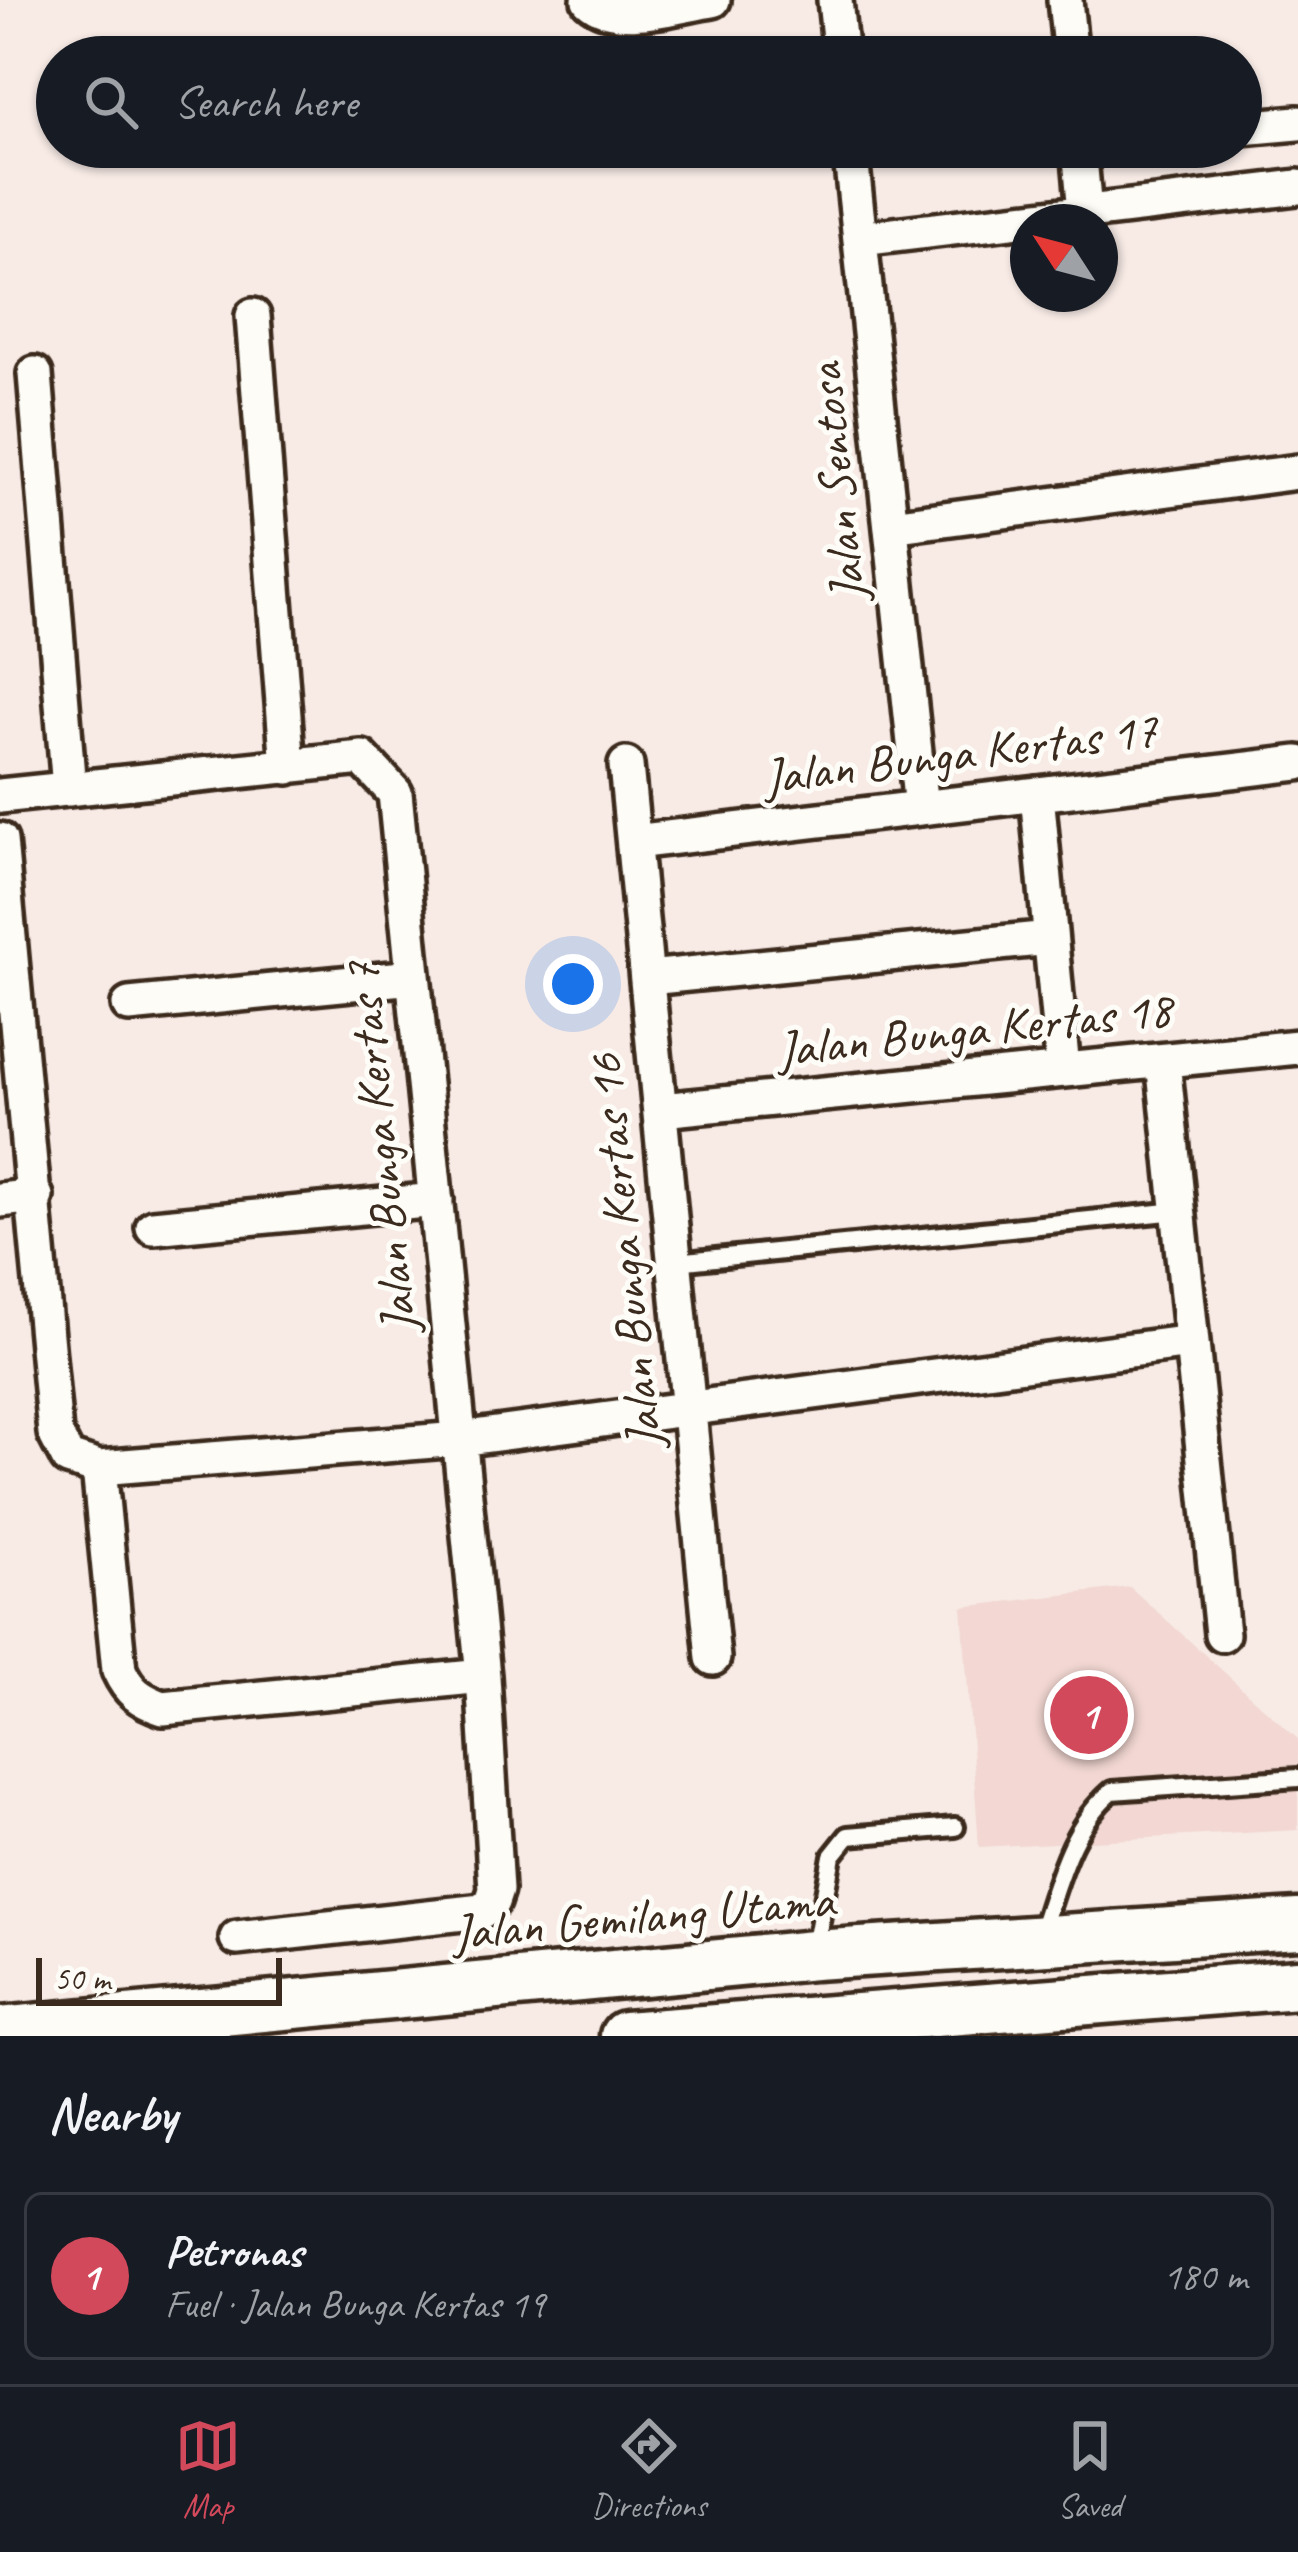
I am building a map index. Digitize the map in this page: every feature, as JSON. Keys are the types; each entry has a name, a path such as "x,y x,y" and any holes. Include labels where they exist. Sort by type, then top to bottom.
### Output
{"main road":[{"name":"Jalan Gemilang Utama","path":"0,2032 814,1954 1298,1924"},
{"path":"626,2036 1298,1984"}],"street":[{"path":"589,0 603,10 623,13 713,0"},
{"path":"835,0 839,36"},
{"path":"1065,0 1069,36"},
{"path":"1262,126 1298,123"},
{"name":"Jalan Sentosa","path":"852,168 921,808"},
{"path":"1081,168 1084,204"},
{"path":"1118,208 1298,187"},
{"path":"860,239 1010,221"},
{"path":"253,316 288,767"},
{"path":"35,374 69,789"},
{"path":"891,526 1298,472"},
{"name":"Jalan Bunga Kertas 7","path":"0,796 362,758 395,793 483,1676 496,1890 482,1911 237,1938"},
{"name":"Jalan Bunga Kertas 17","path":"634,842 1298,763"},
{"name":"Jalan Bunga Kertas 16","path":"626,765 713,1658"},
{"path":"1037,794 1063,1070"},
{"path":"0,840 7,973 36,1196 56,1433 68,1458 99,1468 459,1439 1190,1342"},
{"path":"648,978 1050,938"},
{"path":"129,1005 413,977"},
{"name":"Jalan Bunga Kertas 18","path":"661,1110 1298,1047"},
{"path":"1162,1061 1222,1634"},
{"path":"0,1200 36,1196"},
{"path":"152,1227 436,1200"},
{"path":"99,1468 119,1670 141,1700 163,1708 483,1676"}],"lane":[{"path":"676,1262 1178,1211"},
{"path":"1038,1940 1076,1831 1089,1810 1112,1791 1298,1778"},
{"path":"814,1954 832,1856 848,1836 956,1827"}],"shaded area":[{"path":"1130,1587 1298,1739 1298,1830 979,1847 962,1607"}],"place":[{"name":"Petronas","path":"1089,1715"}]}
